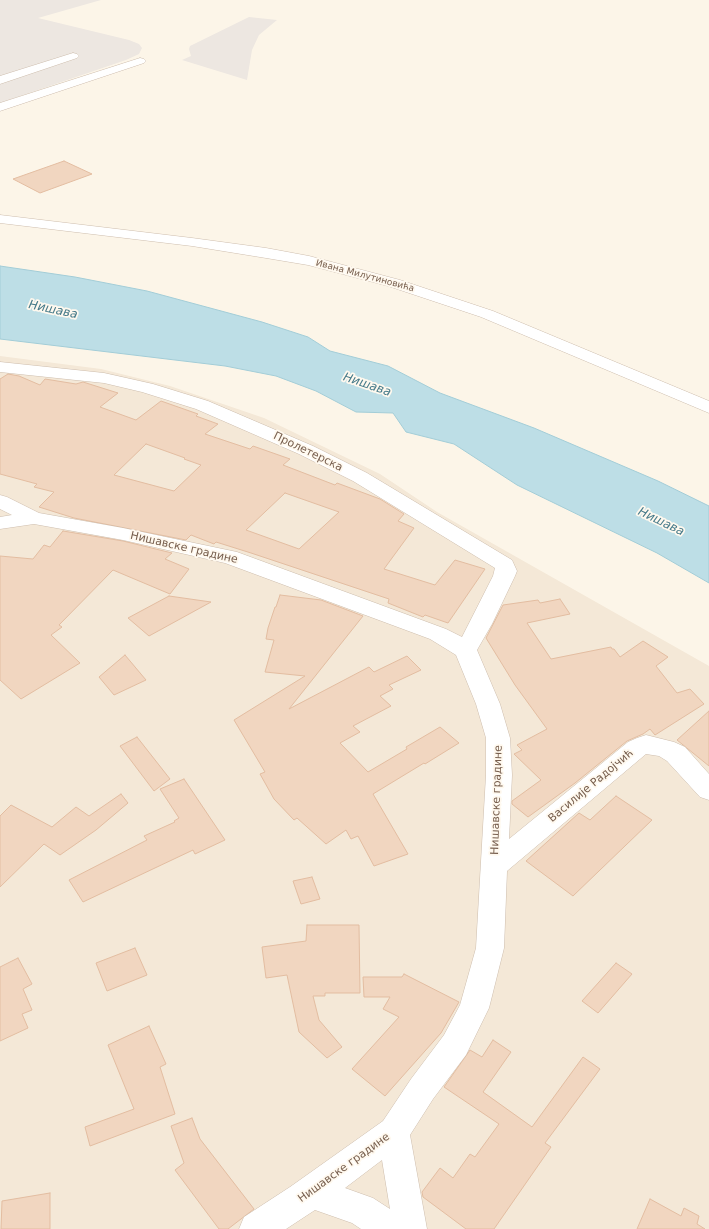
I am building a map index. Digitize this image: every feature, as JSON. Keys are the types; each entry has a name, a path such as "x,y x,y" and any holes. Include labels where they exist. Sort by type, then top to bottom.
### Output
{"street":[{"path":"0,80 72,56"},
{"path":"0,107 140,61"},
{"name":"Ивана Милутиновића","path":"0,219 266,252 309,261 394,283 487,314 709,408"},
{"name":"Пролетерска","path":"0,367 104,378 147,388 202,405 306,450 360,477 505,564 506,570 504,576 481,624 466,650"},
{"name":"Нишавске градине","path":"0,501 34,518 123,534 230,557 438,634 466,650 488,704 498,738 499,775 495,866 490,948 474,1008 455,1045 422,1089 394,1132 311,1192 256,1229"},
{"path":"0,523 34,518"},
{"name":"Василије Радојчић","path":"495,866 637,748 646,744 665,748 676,754 709,790"},
{"path":"394,1132 410,1229"},
{"path":"311,1192 361,1210 392,1229"}],"shaded area":[{"path":"0,0 101,0 38,18 129,40 139,44 142,48 139,54 126,60 0,103"},
{"path":"249,17 277,20 259,35 252,50 247,80 182,60 191,56 189,49 190,46"},
{"path":"0,356 101,369 170,386 264,418 380,474 437,512 709,666 709,1229 0,1229"}],"water":[{"name":"Нишава","path":"0,266 75,277 147,291 262,322 308,337 330,351 388,366 440,393 534,428 658,481 709,506 709,583 657,553 517,485 454,444 406,432 393,413 356,412 316,391 276,376 225,366 0,339"}],"building":[{"path":"64,161 92,174 40,193 13,179"},
{"path":"8,374 19,376 40,385 45,379 76,384 83,382 118,393 100,407 136,420 161,401 198,414 196,416 218,424 205,434 250,449 253,446 290,459 283,465 335,485 337,483 380,499 404,514 398,521 414,528 384,569 435,585 455,560 485,569 448,623 425,615 423,617 388,603 389,599 216,542 214,544 191,535 186,540 74,518 39,507 54,492 34,487 37,484 0,474 0,379","holes":["146,444 185,458 184,459 201,465 174,491 114,475","285,493 339,512 299,549 246,530"]},
{"path":"63,531 123,541 172,553 165,559 189,569 170,594 113,570 59,625 62,627 51,635 80,663 21,699 0,680 0,556 33,559 44,545 50,547"},
{"path":"280,595 321,600 363,616 289,709 369,667 374,672 407,656 421,670 389,685 393,689 380,696 391,706 353,726 360,732 340,743 368,772 440,727 459,743 373,794 408,854 374,866 358,836 351,839 346,830 326,844 297,818 294,820 274,799 260,774 265,772 234,720 305,676 265,672 274,640 266,639 268,628"},
{"path":"169,596 211,602 149,636 128,618"},
{"path":"560,599 570,614 527,623 551,659 611,647 620,657 643,641 668,657 656,666 677,693 690,689 704,704 655,735 650,729 627,741 575,783 528,817 512,804 512,801 541,780 514,754 522,750 517,745 547,729 515,685 486,638 503,605 538,600 540,603"},
{"path":"125,655 146,680 114,695 99,677"},
{"path":"709,711 709,766 677,740"},
{"path":"137,737 170,779 154,791 120,746"},
{"path":"184,779 225,840 195,854 193,850 83,902 69,880 147,840 144,836 175,822 174,821 179,818 160,789"},
{"path":"121,794 128,803 96,830 60,855 44,844 0,887 0,816 11,805 52,827 76,807 89,816"},
{"path":"616,796 652,820 573,896 526,861 579,813 590,820"},
{"path":"312,877 320,899 301,904 293,881"},
{"path":"307,925 359,925 360,993 325,993 325,996 313,996 319,1020 342,1047 327,1058 299,1032 287,975 266,978 262,947 306,941"},
{"path":"135,948 147,975 107,991 96,963"},
{"path":"18,958 32,984 23,989 32,1010 22,1014 28,1028 0,1041 0,967"},
{"path":"616,963 632,974 598,1013 582,1001"},
{"path":"404,974 459,1002 441,1033 385,1096 352,1069 399,1017 383,1009 390,997 364,997 363,977 402,977"},
{"path":"149,1026 166,1064 160,1067 175,1114 90,1146 85,1127 134,1109 108,1045"},
{"path":"493,1040 511,1052 483,1092 532,1127 583,1057 600,1069 545,1143 551,1147 494,1229 466,1229 423,1197 422,1192 440,1168 453,1178 470,1154 475,1157 499,1124 444,1087 470,1050 482,1057"},
{"path":"192,1118 200,1139 254,1209 228,1229 219,1229 175,1170 184,1163 171,1126"},
{"path":"50,1193 50,1229 1,1229 2,1201"},
{"path":"650,1199 681,1216 684,1208 699,1216 697,1224 705,1229 637,1229"}]}
